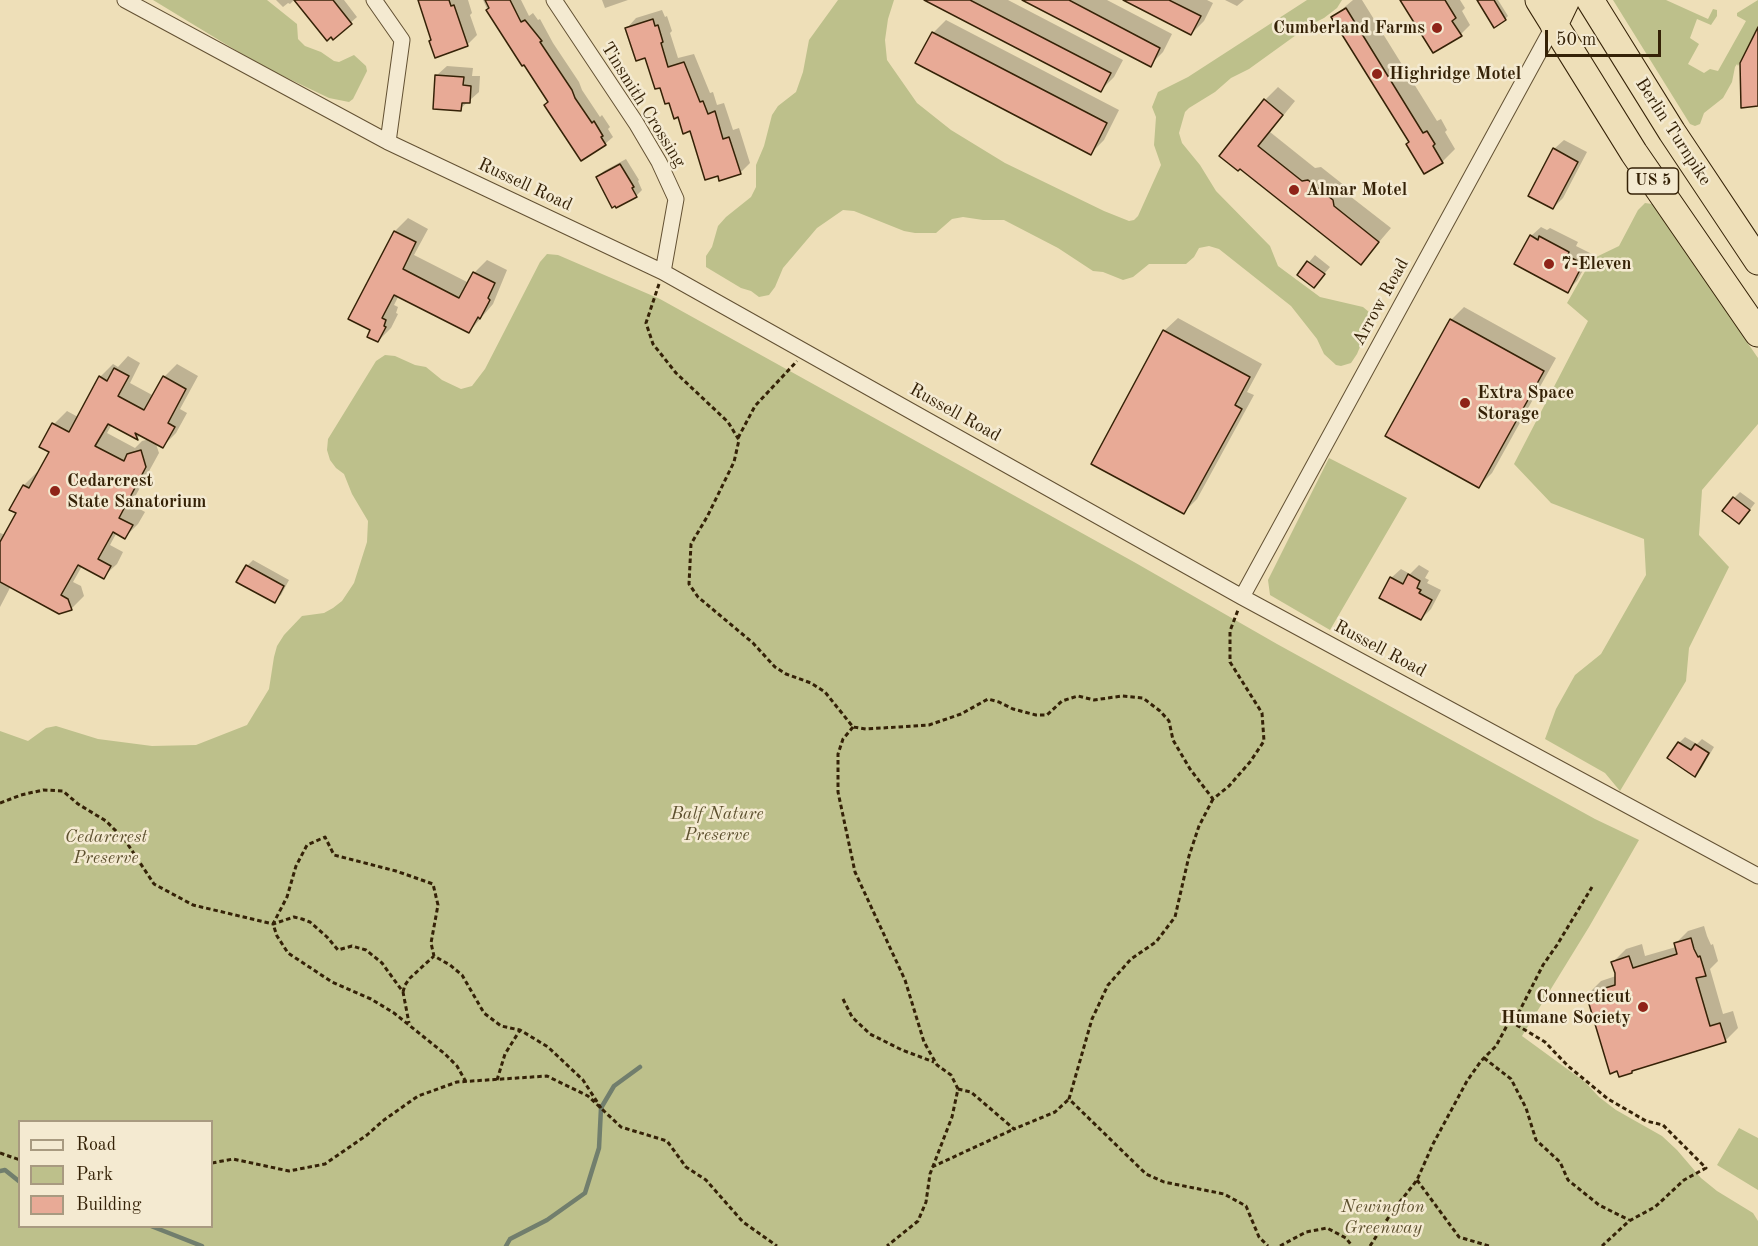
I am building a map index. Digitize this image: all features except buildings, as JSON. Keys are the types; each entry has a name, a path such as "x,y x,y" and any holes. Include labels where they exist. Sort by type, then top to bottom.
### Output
{"highway":[{"name":"US 5","path":"1539,0 1634,153 1758,333"},
{"path":"1554,25 1566,0"},
{"name":"Berlin Turnpike","path":"1590,0 1672,132 1758,261"}],"street":[{"name":"Russell Road","path":"125,0 388,142 663,272 1242,597 1758,876"},
{"path":"374,0 402,40 388,142"},
{"name":"Tinsmith Crossing","path":"554,0 636,123 659,162 676,199 663,272"},
{"name":"Arrow Road","path":"1242,597 1554,25"}],"path":[{"path":"663,272 646,323 653,344 676,373 728,422 738,438"},
{"path":"806,352 755,406 738,438 734,462 691,544 689,584 698,597 753,643 776,667 786,674 812,683 825,692 853,727 866,729 930,725 961,714 988,699 1013,710 1047,715 1062,701 1078,696 1094,700 1122,696 1143,698 1169,721 1173,740 1190,769 1213,800"},
{"path":"932,1167 1014,1128 1031,1124 1055,1112 1069,1099 1092,1019 1108,985 1131,959 1156,942 1175,917 1195,836 1213,800 1250,762 1264,741 1262,713 1230,662 1230,631 1242,597"},
{"path":"853,727 843,739 838,754 838,792 855,872 905,980 924,1042 935,1062"},
{"path":"0,803 43,790 63,791 78,804 106,821 125,840 154,884 193,905 273,924 294,917 302,919 319,929 338,950 352,946 366,950 382,963 403,992 409,1025"},
{"path":"466,1082 457,1066 445,1054 387,1008 332,982 288,953 277,936 273,924 286,897 296,866 307,845 325,837 334,855 396,871 433,884 438,905 431,943 434,956 462,975 484,1014 501,1026 519,1030 548,1047 583,1080 601,1108"},
{"path":"1370,1246 1392,1212 1418,1180 1457,1097 1484,1058 1496,1046 1510,1020 1520,1012 1543,965 1592,886"},
{"path":"403,992 410,978 434,956"},
{"path":"843,999 852,1017 870,1034 902,1050 935,1062 951,1075 958,1089 952,1117 932,1167 926,1202 918,1221 887,1246"},
{"path":"1510,1020 1545,1042 1568,1066 1608,1100 1646,1121 1663,1125 1706,1168 1684,1180 1654,1207 1629,1221 1602,1246"},
{"path":"497,1080 505,1054 519,1030"},
{"path":"1484,1058 1511,1078 1526,1108 1536,1140 1560,1162 1568,1180 1599,1205 1629,1221"},
{"path":"213,1163 233,1159 289,1171 325,1164 418,1096 457,1082 546,1076 588,1096 621,1127 667,1141 686,1167 706,1179 743,1222 777,1246"},
{"path":"958,1089 971,1092 1014,1128"},
{"path":"1069,1099 1146,1174 1164,1182 1224,1194 1246,1206 1259,1237 1268,1246"},
{"path":"0,1153 18,1159"},
{"path":"1418,1180 1460,1238 1489,1246"},
{"path":"1280,1246 1306,1232 1327,1228 1346,1238 1352,1246"}],"green space":[{"path":"153,0 267,0 297,24 298,39 305,46 339,62 354,55 366,66 367,71 353,99 349,102 329,98 260,65"},
{"path":"838,0 894,0 885,40 887,60 917,103 951,130 1005,163 1129,221 1138,216 1161,165 1154,145 1156,117 1152,107 1158,92 1188,77 1307,0 1342,0 1337,8 1324,18 1310,25 1189,108 1185,112 1179,133 1182,143 1200,165 1216,191 1270,246 1278,266 1320,297 1363,307 1375,317 1351,363 1336,365 1324,354 1317,339 1291,306 1219,249 1209,246 1199,248 1186,264 1149,264 1133,277 1123,280 1103,272 1093,271 1058,248 1004,220 963,217 952,219 936,233 915,233 904,231 854,211 843,210 817,228 783,268 769,295 759,297 706,267 706,256 712,247 718,226 751,197 756,187 756,165 764,146 772,115 778,106 796,92 803,72 809,40"},
{"path":"1613,0 1666,0 1708,19 1713,9 1717,10 1717,16 1711,25 1697,19 1690,38 1699,44 1688,64 1704,73 1710,69 1718,71 1746,21 1737,16 1737,13 1758,0 1758,27 1738,66 1737,64 1735,67 1732,82 1723,98 1704,113 1700,124 1695,126 1690,124"},
{"path":"1645,203 1652,204 1758,358 1758,424 1702,490 1699,535 1729,567 1689,648 1686,681 1620,791 1605,773 1545,739 1556,709 1575,675 1601,654 1646,575 1644,539 1551,503 1514,464 1588,321 1567,303 1592,259 1619,246 1638,210"},
{"name":"Balf Nature Preserve","path":"547,254 558,255 660,299 1277,644 1595,819 1639,840 1522,1036 1585,1082 1616,1110 1662,1136 1701,1178 1717,1191 1753,1213 1758,1221 1758,1246 0,1246 0,731 28,741 46,728 56,726 98,739 152,746 196,745 247,725 269,689 277,646 284,635 302,616 324,613 333,608 342,601 354,583 367,542 368,521 352,494 344,474 330,460 327,450 328,439 376,361 385,355 395,356 426,367 442,380 461,389 472,386 485,369 540,262"},
{"path":"1329,458 1407,498 1330,630 1270,595 1268,580"},
{"path":"1739,1128 1758,1138 1758,1190 1717,1165"}],"waterway":[{"path":"506,1246 510,1239 547,1220 585,1193 599,1148 601,1108 614,1086 640,1067"},
{"path":"0,1171 5,1170 18,1180"},
{"path":"156,1228 202,1246"}],"place":[{"name":"Cumberland Farms","path":"1437,28"},
{"name":"Highridge Motel","path":"1377,74"},
{"name":"Almar Motel","path":"1294,190"},
{"name":"7-Eleven","path":"1549,264"},
{"name":"Extra Space Storage","path":"1465,403"},
{"name":"Cedarcrest State Sanatorium","path":"55,491"},
{"name":"Connecticut Humane Society","path":"1643,1007"}],"park label":[{"name":"Cedarcrest Preserve","path":"106,847"},
{"name":"Newington Greenway","path":"1383,1217"}]}
